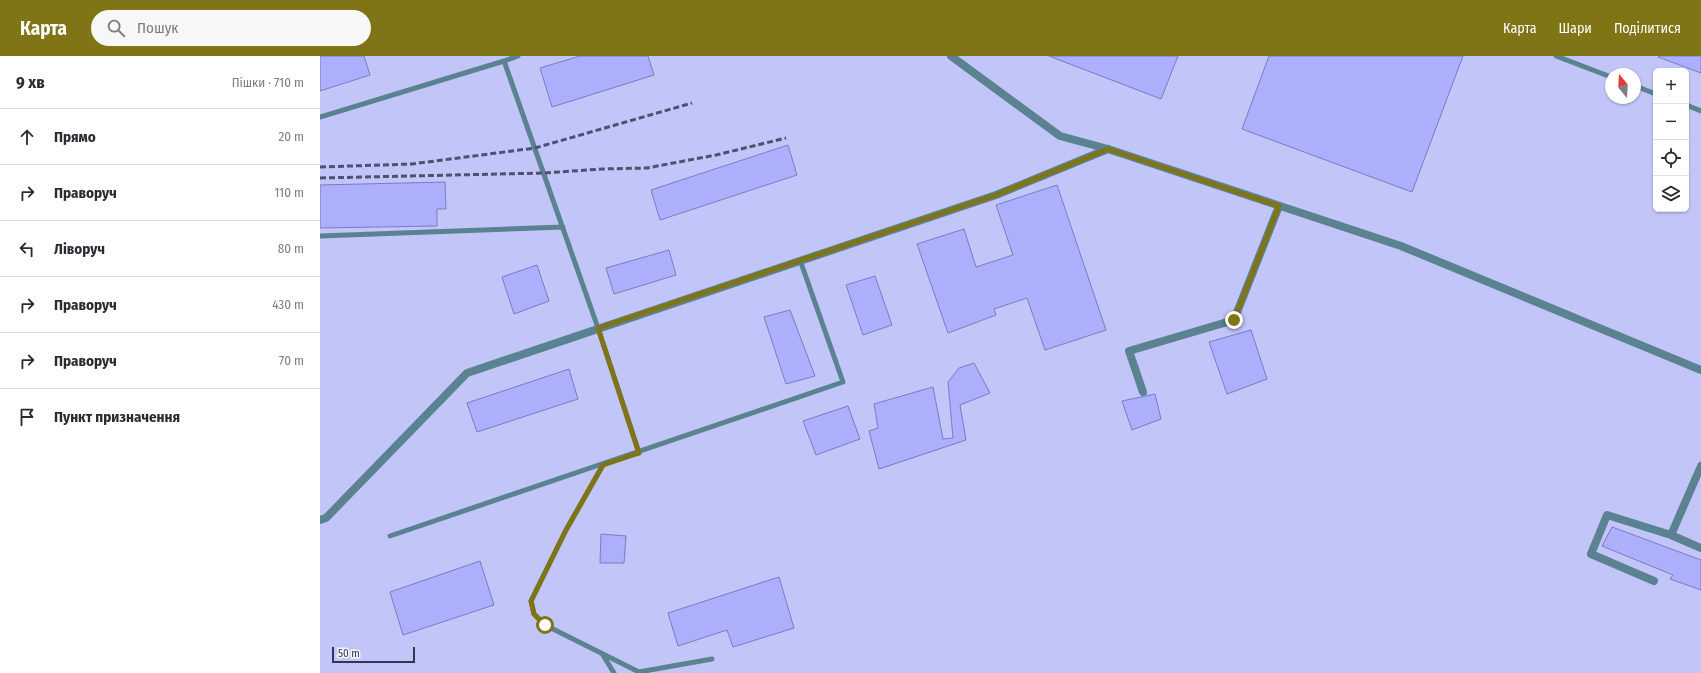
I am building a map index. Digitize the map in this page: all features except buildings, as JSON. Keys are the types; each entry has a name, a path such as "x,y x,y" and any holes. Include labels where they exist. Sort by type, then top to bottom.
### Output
{"street":[{"path":"951,56 1060,136 1108,149 1401,246 1701,370"},
{"path":"320,520 326,518 467,373 996,195 1108,149"},
{"path":"1143,392 1129,351 1234,320 1279,206"},
{"path":"1671,535 1701,466"},
{"path":"1654,582 1591,554 1607,515 1671,535 1701,548"}],"lane":[{"path":"320,117 518,56"},
{"path":"1556,56 1605,75"},
{"path":"504,61 598,328 639,453"},
{"path":"1641,88 1653,93"},
{"path":"1689,106 1701,111"},
{"path":"320,236 563,227"},
{"path":"390,536 639,453 843,382 800,260"},
{"path":"603,465 566,530 531,601 534,614 545,625 639,672 712,660"},
{"path":"603,655 614,673"}],"shaded area":[{"path":"320,56 1701,56 1701,673 320,673"}],"railway":[{"path":"320,167 412,164 535,148 692,103"},
{"path":"320,178 544,173 647,168 716,155 786,138"}],"route":[{"path":"545,625 534,614 531,601 566,530 603,465 639,453 598,328 996,195 1108,149 1279,206 1234,320"}]}
